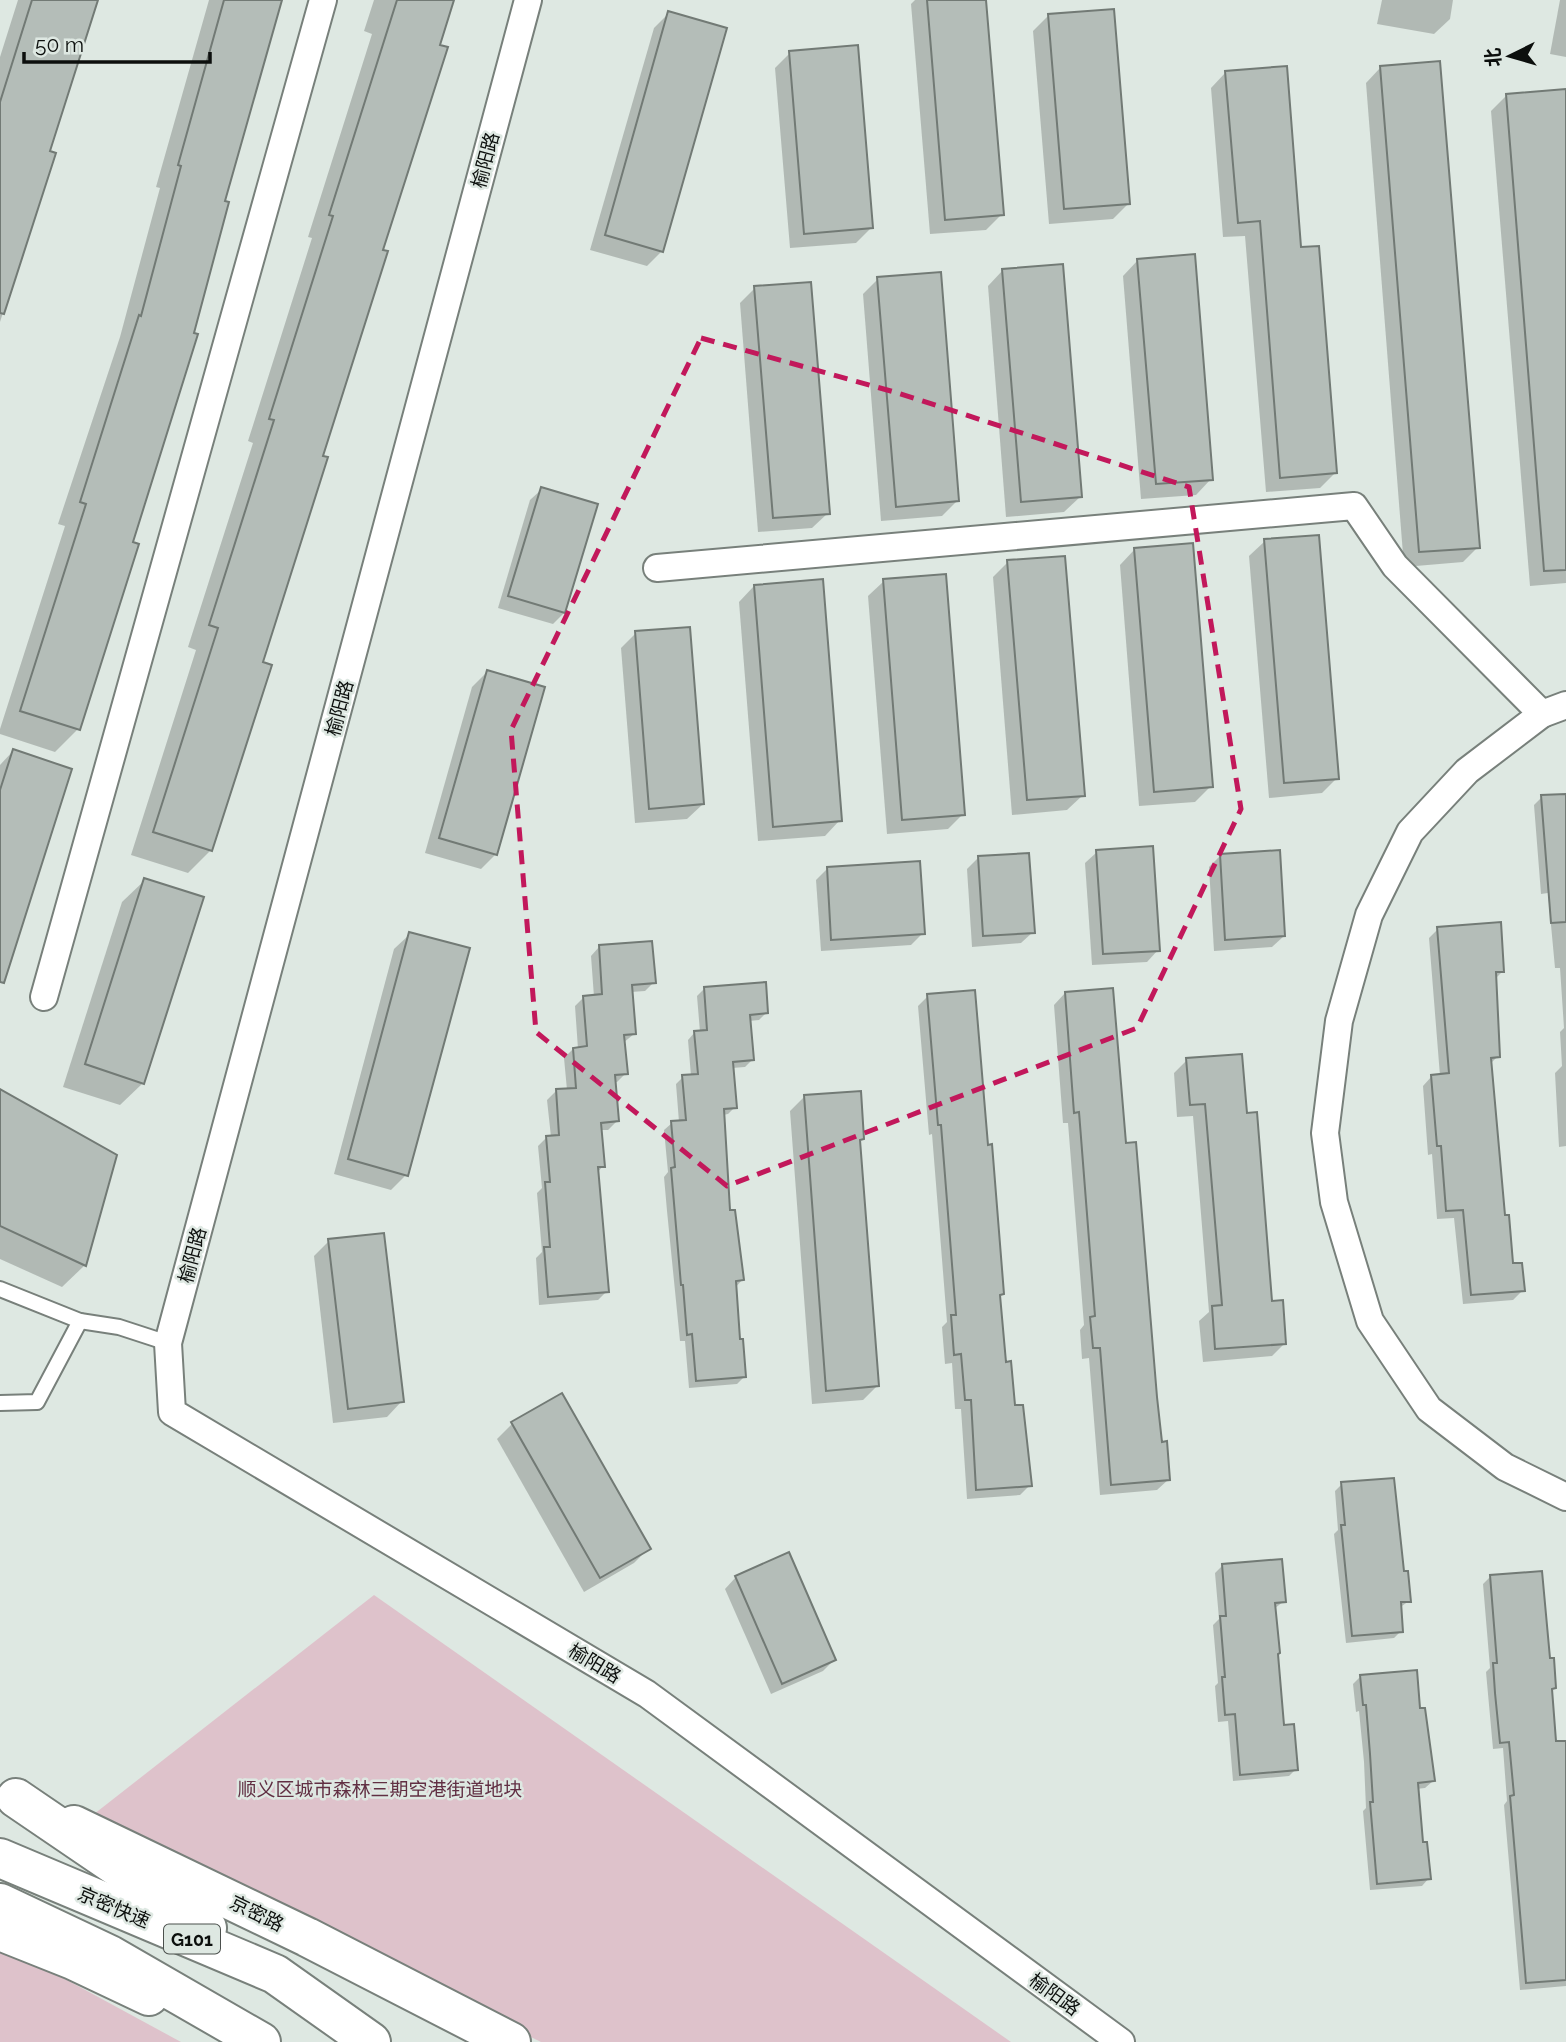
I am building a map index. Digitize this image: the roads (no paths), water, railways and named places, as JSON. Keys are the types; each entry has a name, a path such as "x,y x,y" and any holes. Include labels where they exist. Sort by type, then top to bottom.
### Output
{"main road":[{"path":"8,1794 275,1974"},
{"name":"京密路","path":"8,1794 160,1864 511,2042"},
{"name":"京密快速","path":"0,1858 275,1974 372,2042"},
{"name":"G101","path":"0,1903 110,1955 261,2042"},
{"path":"0,1931 130,1985 230,2042"},
{"path":"130,1985 176,1993"}],"street":[{"path":"44,997 323,0"},
{"name":"榆阳路","path":"528,0 168,1343 172,1412 647,1694 1121,2042"},
{"path":"657,568 1353,506 1395,566 1554,709 1467,771 1410,832 1368,915 1339,1021 1325,1132 1334,1202 1370,1321 1429,1409 1505,1467 1566,1497"}],"lane":[{"path":"0,1289 80,1321 119,1327 168,1343"},
{"path":"0,1403 37,1402 80,1321"}],"park label":[{"name":"顺义区城市森林三期空港街道地块","path":"380,1789"}]}
